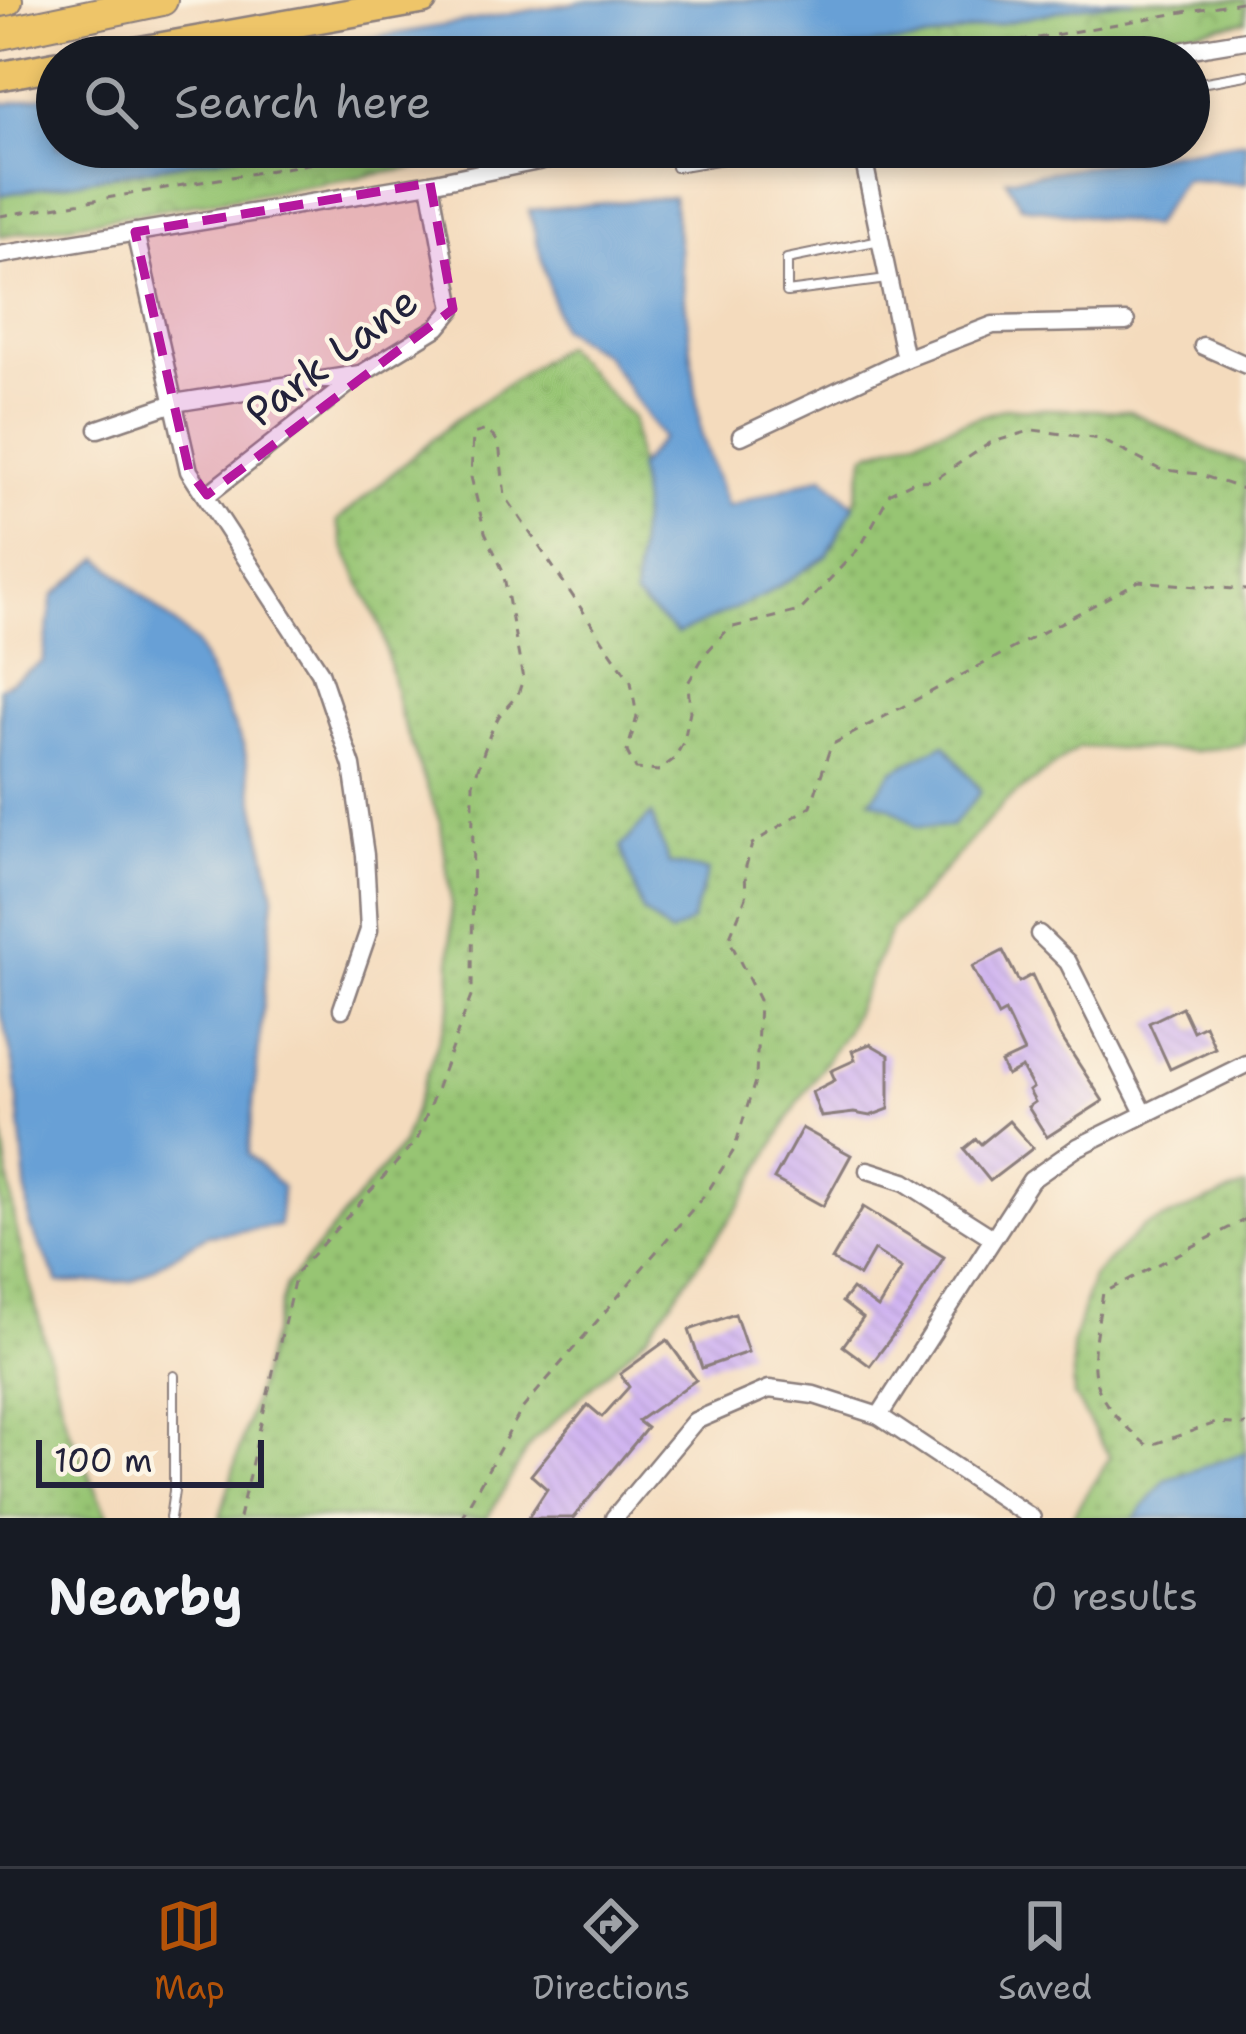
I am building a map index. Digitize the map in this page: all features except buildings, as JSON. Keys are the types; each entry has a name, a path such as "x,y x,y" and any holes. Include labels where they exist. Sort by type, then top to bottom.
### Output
{"highway":[{"path":"0,34 162,0"}],"main road":[{"path":"221,36 422,0"},
{"path":"0,76 36,69"}],"street":[{"path":"1210,46 1246,40"},
{"path":"0,255 504,168"},
{"path":"865,168 905,359"},
{"name":"Park Lane","path":"207,495 361,374 438,327 453,309 430,183"},
{"path":"135,232 189,471 320,672 352,766 365,855 369,930 342,1010"},
{"path":"741,436 905,359 993,325 1126,322"},
{"path":"1203,346 1246,365"},
{"path":"98,429 175,403 361,374"},
{"path":"1039,934 1068,962 1144,1113"},
{"path":"879,1415 1031,1180 1078,1147 1246,1064"},
{"path":"868,1169 904,1182 993,1238"},
{"path":"614,1518 695,1421 769,1389 814,1395 879,1415 1032,1518"}],"lane":[{"path":"1210,81 1246,75"},
{"path":"880,240 787,259 788,292 889,279"},
{"path":"170,1518 175,1376"}],"path":[{"path":"1049,36 1246,1"},
{"path":"0,216 285,168"},
{"path":"239,1518 296,1273 417,1140 472,994 472,783 499,716 518,694 523,679 503,571 485,532 471,477 473,434 487,430 499,442 505,496 631,682 637,717 627,752 636,770 658,771 674,759 684,741 690,712 688,683 705,654 729,628 800,611 862,546 890,494 914,481 934,480 990,442 1033,430 1100,439 1160,469 1198,474 1246,490"},
{"path":"461,1518 522,1409 708,1191 734,1150 756,1078 759,1000 729,939 746,897 745,870 752,844 811,806 831,745 1139,581 1246,590"},
{"path":"1246,1219 1102,1293 1093,1366 1098,1396 1148,1446 1216,1423 1246,1425"}],"highlighted area":[{"path":"430,183 453,309 207,495 189,471 135,232"}],"green space":[{"path":"1133,0 1246,0 1246,21 1165,36 943,36 1076,7"},
{"path":"156,168 413,168 0,236 0,195"},
{"path":"563,346 632,418 642,505 634,597 677,634 763,596 827,556 854,505 866,454 1005,408 1130,411 1217,454 1246,463 1246,744 1197,751 1079,747 1005,802 890,931 847,1030 797,1104 740,1205 648,1334 532,1442 487,1518 220,1518 286,1285 402,1145 451,1005 451,900 441,825 401,717 381,627 337,521 454,421"},
{"path":"0,1114 16,1229 66,1423 109,1518 0,1518"},
{"path":"1246,1186 1246,1518 1071,1518 1110,1457 1074,1396 1072,1346 1092,1277 1143,1227"}],"water":[{"path":"590,0 1133,0 1076,7 943,36 383,36"},
{"path":"36,98 36,168 156,168 0,195 0,101"},
{"path":"1246,141 1246,184 1183,179 1152,226 1021,206 1006,179 1075,168 1210,168 1210,147"},
{"path":"673,197 701,436 727,507 823,476 854,505 827,556 763,596 677,634 634,597 642,505 637,468 662,438 605,355 560,328 529,210"},
{"path":"100,558 196,643 244,747 274,896 248,1154 282,1187 279,1226 207,1235 132,1281 59,1283 30,1226 15,1070 0,1008 0,688 43,662 53,596"},
{"path":"945,744 981,792 951,827 917,827 891,807 871,800 893,771"},
{"path":"651,814 669,864 708,871 691,922 670,934 643,912 621,847"},
{"path":"1246,1452 1246,1518 1135,1518 1165,1480"}]}
